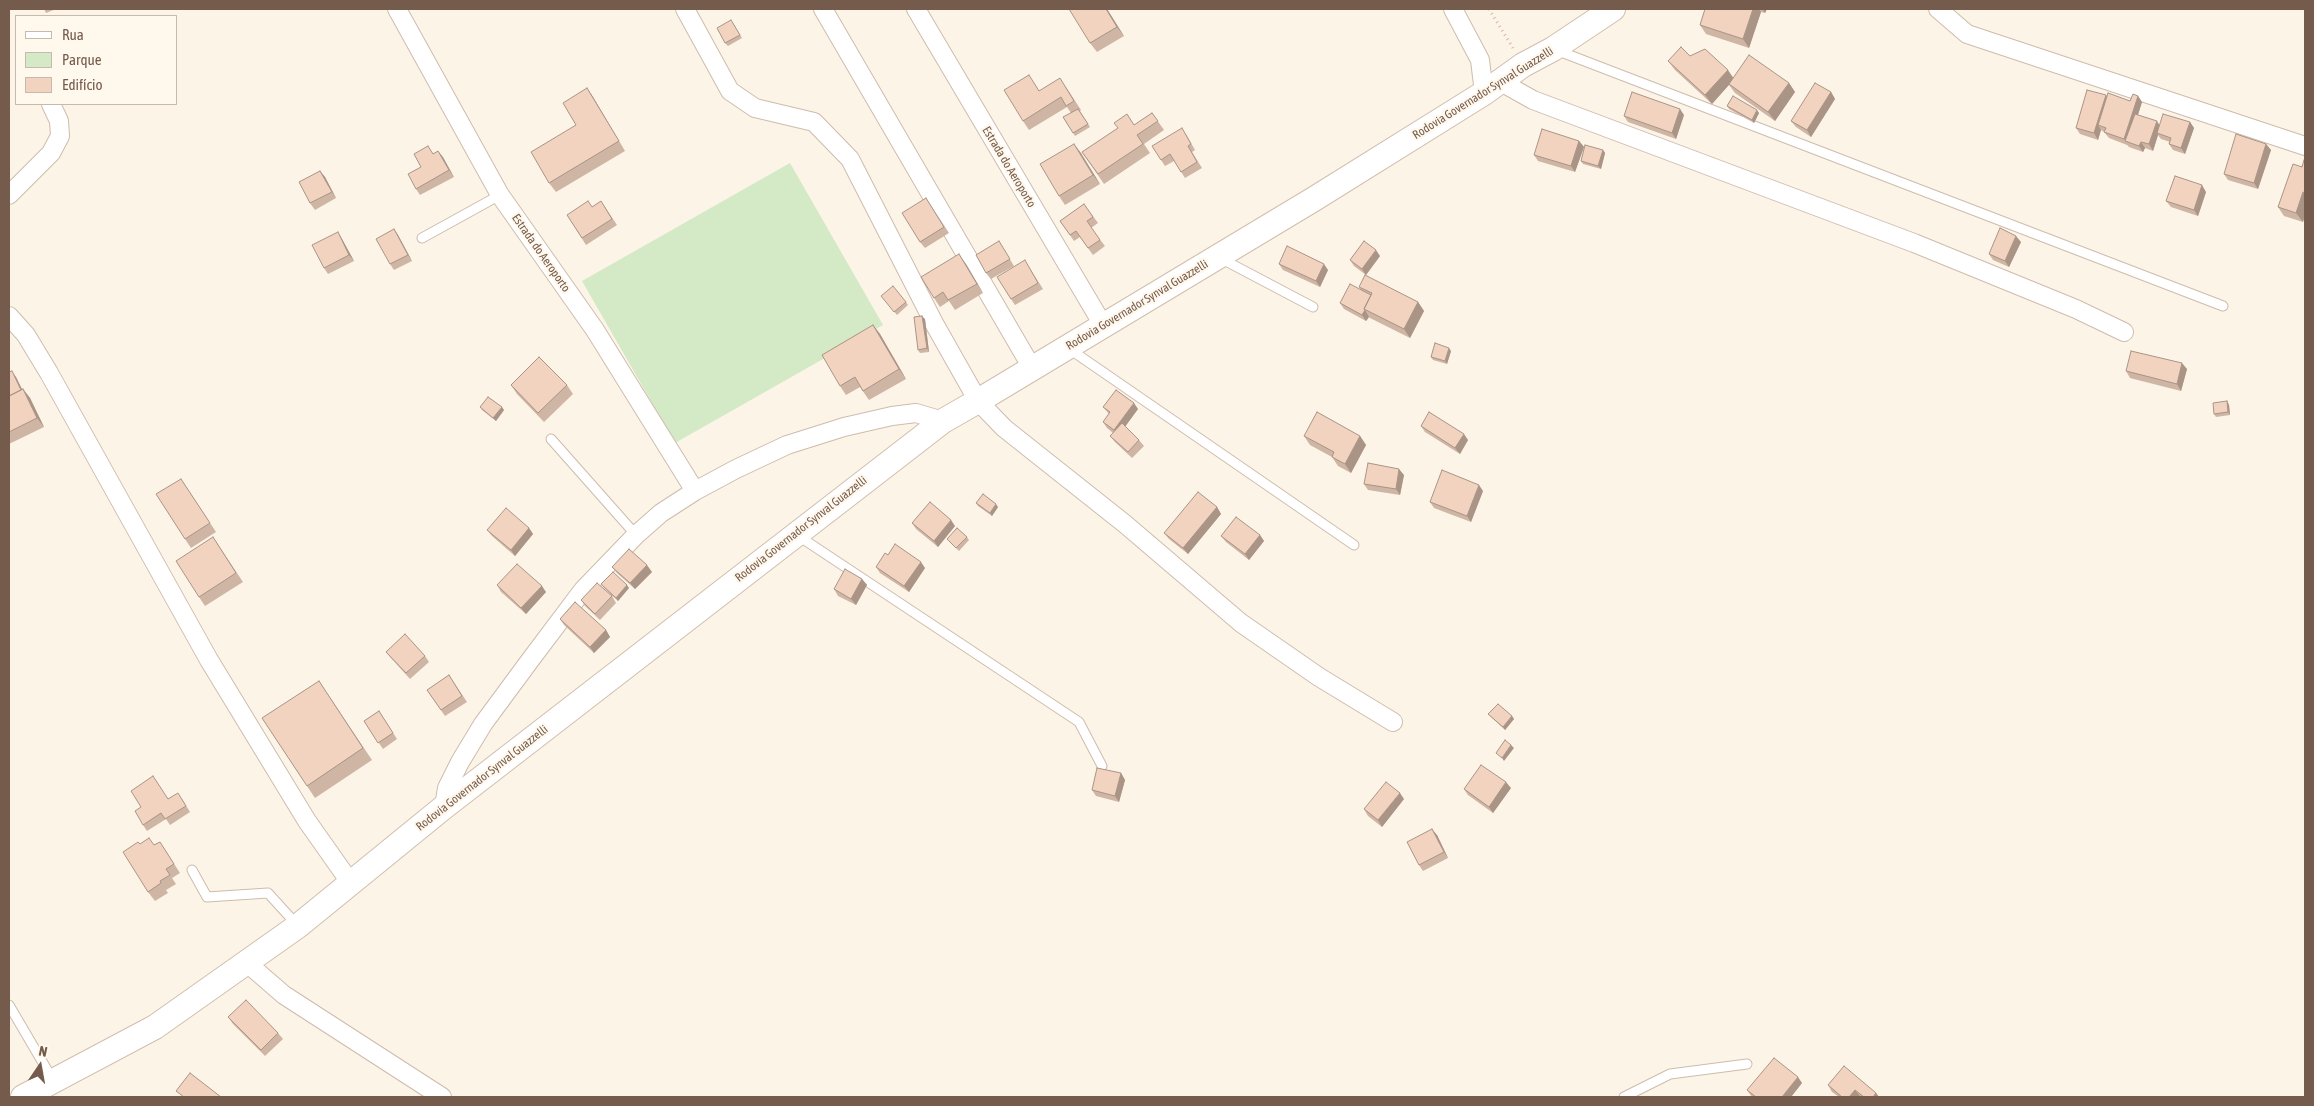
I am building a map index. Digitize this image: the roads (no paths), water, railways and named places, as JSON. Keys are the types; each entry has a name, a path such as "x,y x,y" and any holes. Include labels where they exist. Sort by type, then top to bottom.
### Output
{"main road":[{"name":"Rodovia Governador Synval Guazzelli","path":"24,1097 155,1027 298,926 444,807 943,420 978,402 1217,257 1492,87 1524,65 1553,49 1613,9"}],"street":[{"name":"Estrada do Aeroporto","path":"397,9 500,195 595,330 695,491"},
{"path":"685,9 730,91 755,108 814,122 850,159 934,324 978,402 1004,428 1125,524 1241,623 1319,677 1393,722"},
{"path":"823,9 1032,368"},
{"name":"Estrada do Aeroporto","path":"916,9 1103,325"},
{"path":"1453,9 1492,87 1533,100 1914,243 2076,308 2124,332"},
{"path":"1938,9 1967,34 2305,146"},
{"path":"9,195 51,153 60,136 59,121 51,105"},
{"path":"9,316 26,335 49,373 214,669 307,820 350,882"},
{"path":"444,807 447,788 460,762 483,724 530,659 584,590 636,535 661,513 736,468 788,445 844,427 916,413 943,420"},
{"path":"246,963 284,995 442,1097"}],"lane":[{"path":"1553,49 2223,306"},
{"path":"422,238 500,195"},
{"path":"1217,257 1312,307"},
{"path":"1067,347 1354,545"},
{"path":"551,439 636,535"},
{"path":"795,534 1079,722 1102,766"},
{"path":"192,870 207,897 268,893 298,926"},
{"path":"9,1004 53,1080"},
{"path":"1624,1097 1670,1074 1747,1064"}]}
